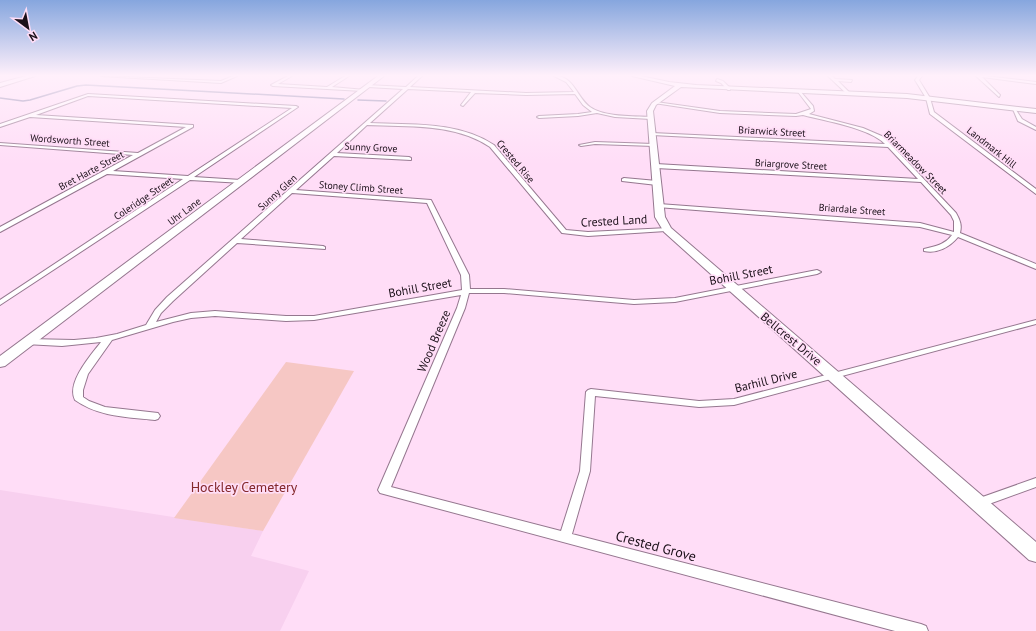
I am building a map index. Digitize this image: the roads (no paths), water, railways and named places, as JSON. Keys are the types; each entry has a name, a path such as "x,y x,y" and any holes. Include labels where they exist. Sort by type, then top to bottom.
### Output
{"street":[{"name":"Coleridge Street","path":"29,116 59,105"},
{"name":"Coleridge Street","path":"0,303 296,107 269,105"},
{"name":"Uhr Lane","path":"0,364 343,105"},
{"name":"Sunny Glen","path":"150,326 158,312 170,299 387,105"},
{"path":"587,105 599,112 616,116 651,118"},
{"name":"Bellcrest Drive","path":"653,105 650,108 660,217 666,229 1036,554"},
{"name":"Briarmeadow Street","path":"673,105 720,112 786,115 804,114 870,132 882,138 924,181 959,221 959,228 956,234"},
{"path":"804,114 812,110 811,105"},
{"name":"Landmark Hill","path":"930,105 932,112 1036,192"},
{"path":"991,105 1036,111"},
{"path":"1013,108 1018,118 1036,130"},
{"path":"539,117 578,115 599,112"},
{"path":"0,126 29,116"},
{"name":"Bret Harte Street","path":"0,230 191,126 29,116"},
{"name":"Crested Rise","path":"366,124 453,130 474,135 483,139 492,146 564,232"},
{"name":"Briarwick Street","path":"581,145 595,142 653,140 890,146"},
{"name":"Wordsworth Street","path":"0,144 138,154"},
{"name":"Sunny Grove","path":"332,154 410,159"},
{"name":"Briargrove Street","path":"656,166 924,181"},
{"path":"105,172 241,182"},
{"path":"624,180 657,183"},
{"name":"Stoney Climb Street","path":"291,191 429,201"},
{"name":"Wood Breeze","path":"384,490 461,308 466,292 465,275 429,201"},
{"name":"Briardale Street","path":"659,206 903,222 956,234 1036,267"},
{"name":"Crested Land","path":"564,232 588,234 666,229"},
{"path":"926,250 932,250 945,246 956,234"},
{"path":"236,241 323,248"},
{"name":"Bohill Street","path":"28,342 68,344 109,338 190,316 221,313 288,319 314,318 466,292 504,291 648,302 675,300 816,272"},
{"name":"Barhill Drive","path":"565,538 585,471 591,392 711,404 734,402 1036,322"},
{"path":"109,338 79,381 77,392 78,398 84,404 102,410 155,416"},
{"path":"978,503 1036,482"},
{"name":"Crested Grove","path":"384,490 921,631"}],"park label":[{"name":"Hockley Cemetery","path":"244,487"}]}
